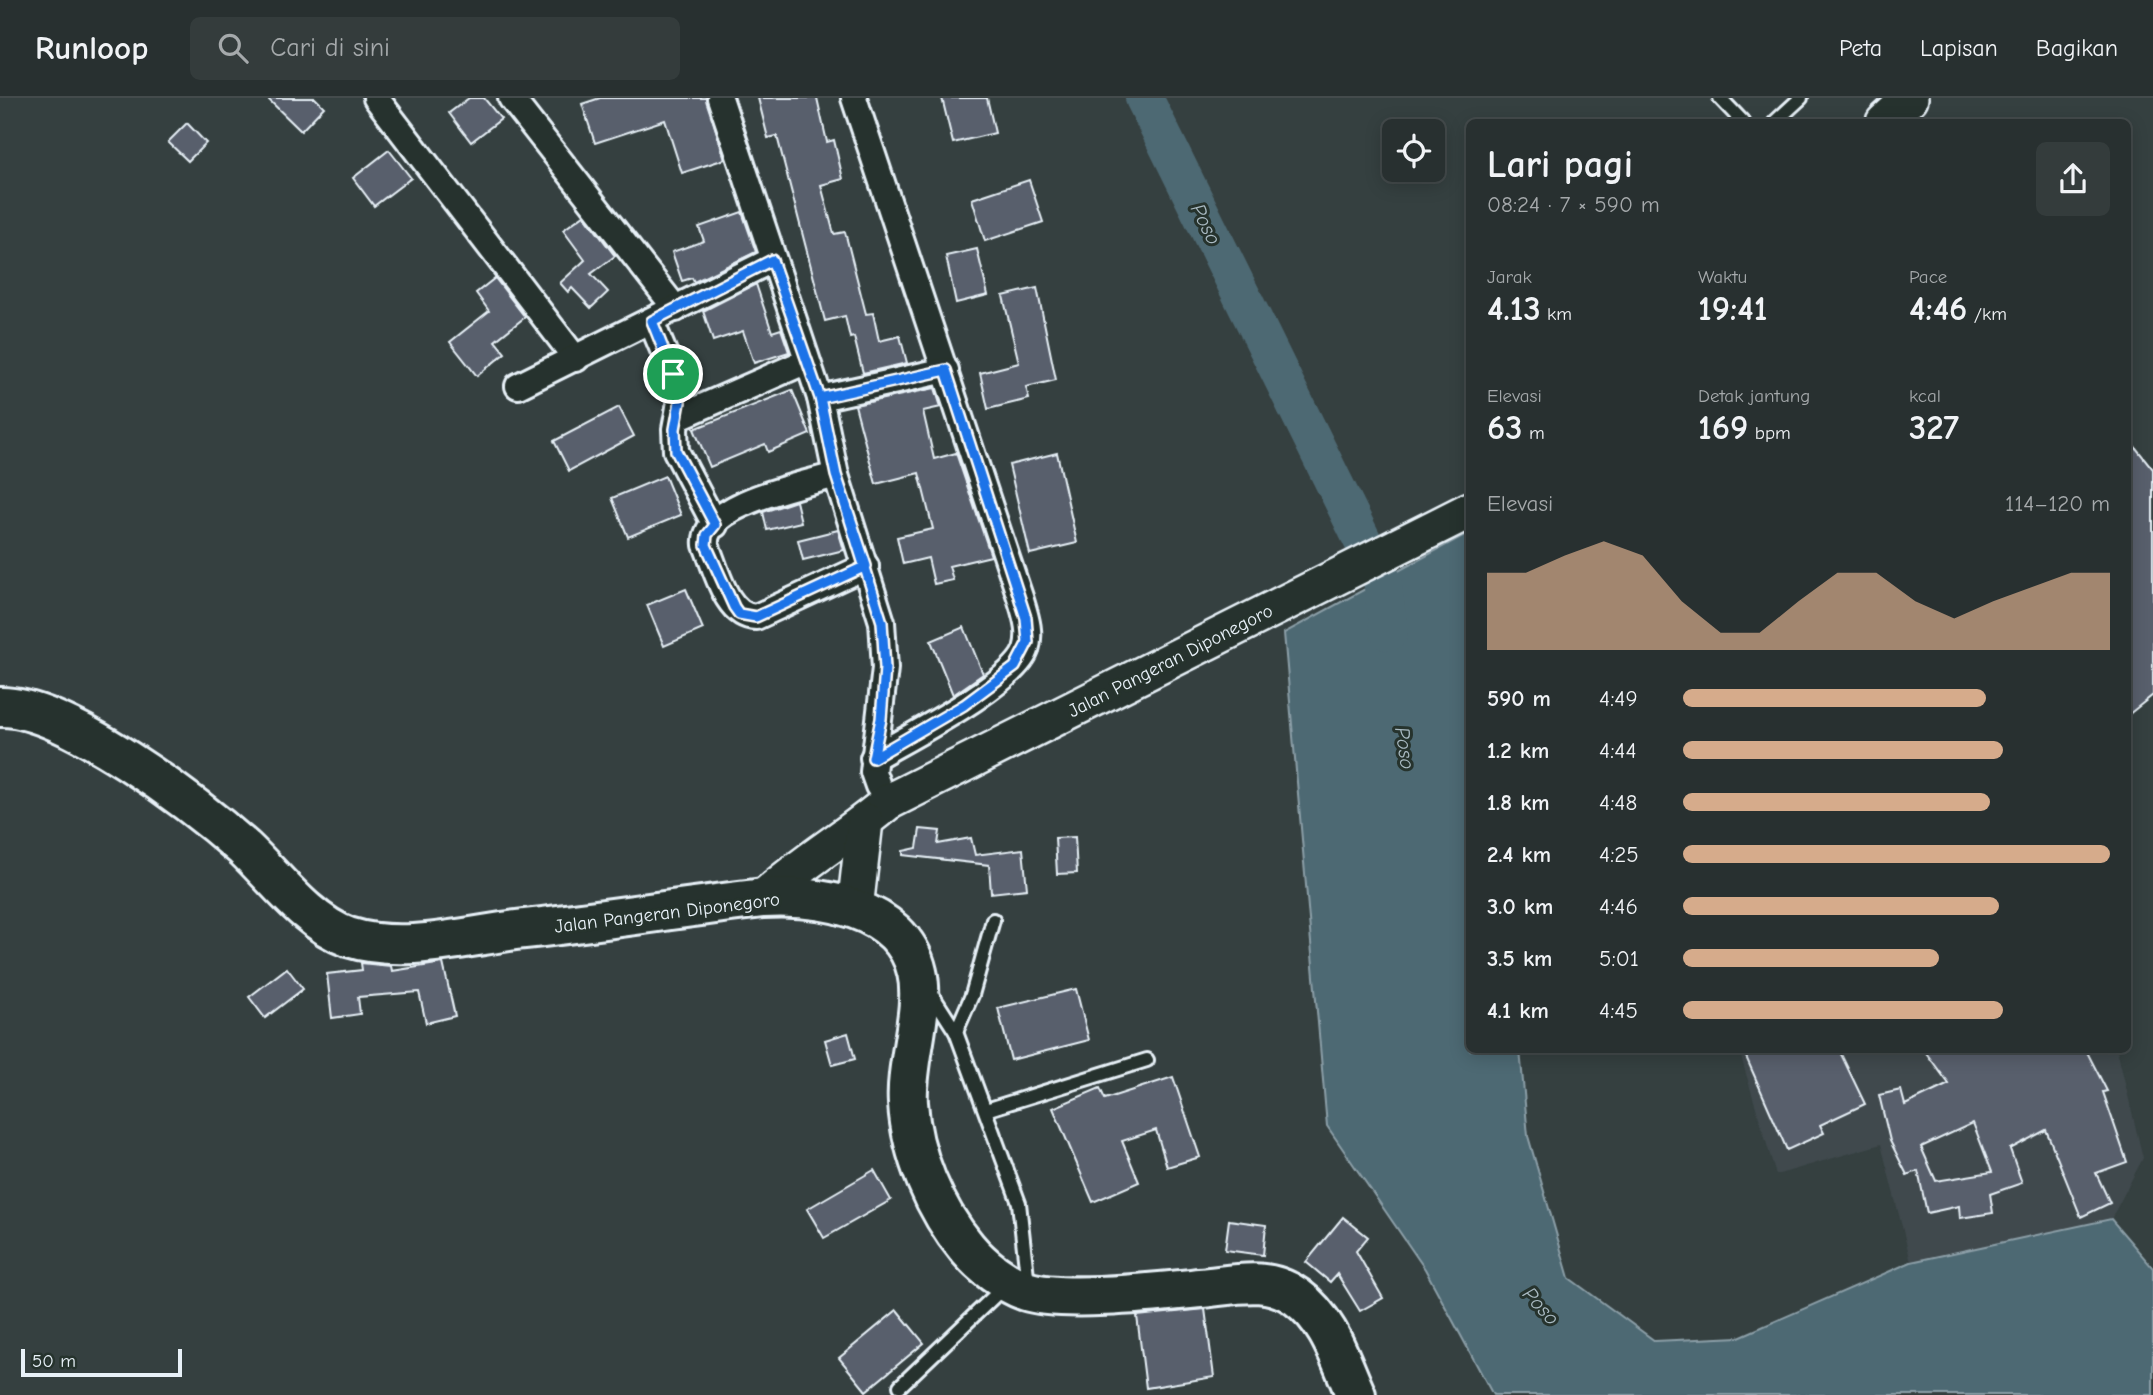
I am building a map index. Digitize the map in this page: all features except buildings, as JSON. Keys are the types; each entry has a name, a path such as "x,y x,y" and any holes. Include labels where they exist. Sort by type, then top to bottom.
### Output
{"highway":[{"name":"Jalan Pangeran Diponegoro","path":"0,707 13,706 72,729 167,787 244,849 304,907 346,936 376,943 449,940 763,898 806,898 870,915 905,946 917,972 917,1010 907,1102 912,1133 945,1222 974,1256 1018,1287"},
{"path":"1018,1287 1092,1296 1254,1281 1283,1288 1299,1298 1332,1335 1356,1395"}],"street":[{"path":"376,98 576,359"},
{"path":"511,98 676,309"},
{"path":"720,98 820,398 836,475 882,622 885,668 881,719 873,758 878,786 877,811 855,909"},
{"path":"854,98 1020,597 1028,642 1015,667 964,705 873,758"},
{"path":"1887,119 1910,98"},
{"path":"518,386 772,260"},
{"path":"652,321 673,374 680,402 675,429 676,451 715,525"},
{"path":"679,417 807,361"},
{"path":"820,398 946,370"},
{"path":"836,475 749,501 729,510 707,535 706,545 734,607 747,617 756,617 866,566"},
{"name":"Jalan Pangeran Diponegoro","path":"763,898 789,874 877,811 1266,611 1466,512"}],"lane":[{"path":"1720,98 1740,119"},
{"path":"1778,119 1801,98"},
{"path":"956,1032 972,995 993,920"},
{"path":"900,1386 1018,1287 1019,1203 956,1032 917,972"},
{"path":"986,1110 1147,1060"}],"shaded area":[{"path":"1740,1053 2118,1053 2143,1158 2111,1219 1911,1262 1881,1144 1776,1175"}],"water":[{"path":"1466,534 1466,1053 1520,1053 1528,1136 1569,1278 1655,1341 1739,1337 1911,1262 2111,1219 2153,1268 2153,1395 1493,1395 1425,1269 1327,1126 1284,633"}],"waterway":[{"name":"Poso","path":"1144,98 1382,580 1389,632"}],"route":[{"path":"673,374 652,321 772,260 820,398 836,475 866,566 882,622 885,668 881,719 873,758 964,705 1021,660 1028,642 1026,618 946,370 820,398 836,475 866,566 756,617 739,614 734,607 706,545 705,539 715,525 681,465 676,451 675,429 680,402 673,374"}]}
